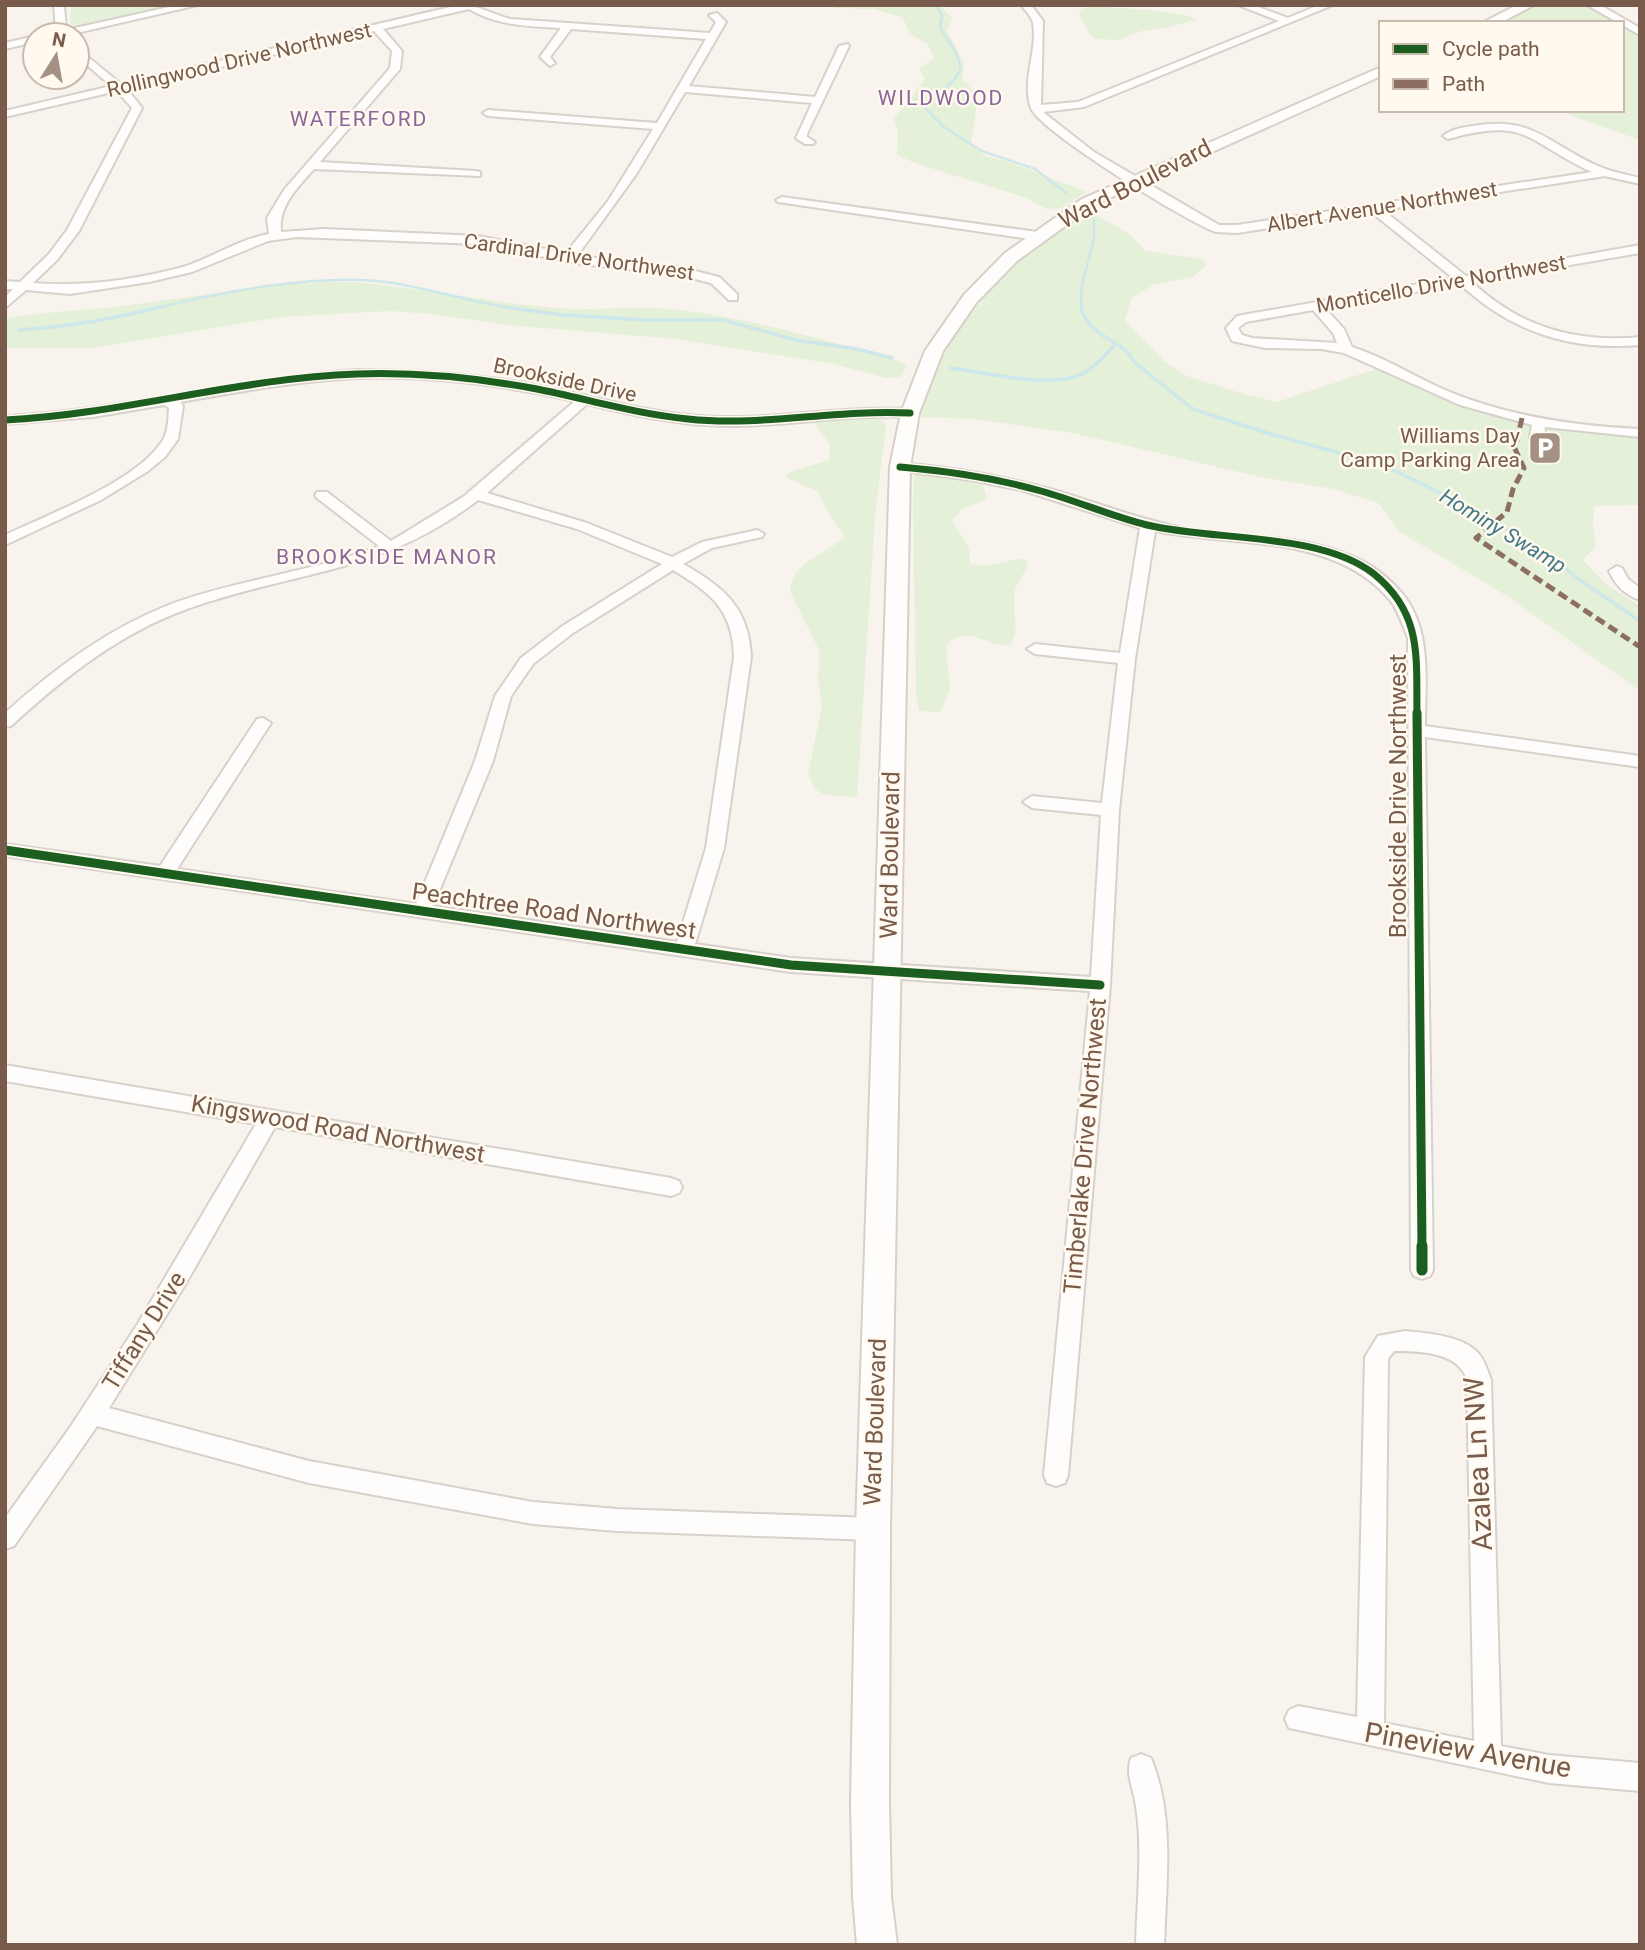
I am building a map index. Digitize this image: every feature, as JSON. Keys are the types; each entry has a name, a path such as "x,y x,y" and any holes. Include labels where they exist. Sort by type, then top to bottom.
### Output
{"main road":[{"path":"1493,21 1528,5"},
{"name":"Ward Boulevard","path":"877,1945 870,1802 873,1529 900,467 910,413 934,351 950,325 987,280 1037,236 1087,202 1379,72"}],"street":[{"path":"91,28 193,5"},
{"path":"1026,5 1033,12 1039,27 1034,94 1036,109 1080,105 1328,5"},
{"path":"1243,5 1288,21"},
{"path":"1592,5 1620,21"},
{"path":"472,6 501,20 712,36"},
{"name":"Rollingwood Drive Northwest","path":"5,114 472,6"},
{"path":"569,258 594,229 659,126 721,22 714,15"},
{"path":"1624,23 1640,32"},
{"path":"550,63 545,57 568,26"},
{"path":"275,236 272,225 276,211 288,192 396,69 399,55 397,48 377,29"},
{"path":"809,142 801,138 844,46"},
{"path":"5,304 53,257 73,231 136,113 136,104 91,63"},
{"path":"681,89 817,100"},
{"name":"Albert Avenue Northwest","path":"1036,109 1043,119 1063,136 1206,223 1228,229 1605,173 1640,181"},
{"path":"488,113 659,126"},
{"path":"1448,136 1495,127 1525,130 1540,136 1589,167 1605,173"},
{"path":"312,165 476,174"},
{"path":"782,200 1037,236"},
{"path":"1373,208 1482,298 1518,321 1546,334 1595,343 1640,341"},
{"name":"Cardinal Drive Northwest","path":"5,285 84,289 149,278 188,269 275,236 318,232 478,240 569,258 691,272 715,280 733,297"},
{"name":"Monticello Drive Northwest","path":"1346,349 1247,342 1237,338 1232,328 1242,319 1640,249"},
{"path":"1315,306 1332,322 1346,349 1443,394 1493,411 1539,421 1588,429 1640,433"},
{"name":"Brookside Drive","path":"5,420 90,414 294,378 386,374 444,376 498,382 647,414 712,422 770,421 862,410 910,413"},
{"path":"5,541 124,481 155,460 174,432 176,407 164,400"},
{"path":"5,722 52,681 156,616 209,598 316,573 389,547 477,495 583,401"},
{"path":"1537,439 1539,421"},
{"name":"Brookside Drive Northwest","path":"900,467 995,480 1066,498 1148,526 1310,547 1352,563 1388,586 1406,610 1416,638 1422,1270"},
{"path":"322,495 389,547"},
{"path":"477,495 633,543 673,563 707,587 733,613 739,625 742,647 715,850 684,950"},
{"name":"Timberlake Drive Northwest","path":"1056,1475 1100,985 1110,810 1127,659 1148,526"},
{"path":"422,911 484,761 500,703 513,679 536,652 673,563 707,545 757,534"},
{"path":"1617,571 1627,587 1640,595"},
{"path":"1035,649 1127,659"},
{"path":"164,874 263,723"},
{"path":"1417,730 1640,762"},
{"path":"1032,802 1110,810"},
{"name":"Peachtree Road Northwest","path":"5,850 791,965 887,973 992,975 1100,985"},
{"name":"Kingswood Road Northwest","path":"5,1073 671,1186"},
{"name":"Tiffany Drive","path":"5,1538 93,1414 215,1218 270,1117"},
{"name":"Azalea Ln NW","path":"1370,1733 1377,1357 1386,1343 1398,1339 1457,1351 1472,1362 1479,1380 1488,1757"},
{"path":"93,1414 309,1472 533,1513 617,1520 873,1529"},
{"name":"Pineview Avenue","path":"1298,1719 1549,1769 1640,1777"},
{"path":"1141,1768 1150,1805 1153,1848 1150,1945"}],"green space":[{"path":"71,5 178,5 91,23 70,21"},
{"path":"832,5 940,5 952,18 947,30 964,64 962,78 978,97 971,142 984,156 1006,161 1087,192 1061,208 1047,209 1024,197 897,155 898,132 894,119 925,79 919,69 934,58 927,44 909,33 900,17 874,9 837,8"},
{"path":"1537,5 1584,5 1612,21 1504,21"},
{"path":"1092,6 1177,14 1196,20 1142,31 1117,40 1097,39 1090,35 1079,13"},
{"path":"1624,27 1640,36 1640,140 1567,112 1624,112"},
{"path":"1089,212 1127,233 1145,251 1202,259 1207,265 1193,277 1152,285 1131,299 1125,321 1163,360 1184,375 1277,402 1382,367 1509,417 1586,432 1640,434 1640,505 1594,506 1596,546 1583,560 1606,584 1640,606 1640,691 1512,599 1400,532 1378,503 1334,489 1260,477 1073,433 973,419 920,417 939,361 959,329 990,290 1009,268 1038,245"},
{"path":"354,282 543,307 646,308 710,314 823,340 907,364 901,377 886,378 834,364 676,339 517,326 390,311 281,317 92,348 5,348 5,319 267,286"},
{"path":"877,415 886,425 875,516 857,797 824,795 815,789 808,774 822,706 818,679 820,652 790,591 792,581 804,565 845,536 817,491 785,477 792,471 829,460 830,447 813,421 814,418"},
{"path":"914,474 983,484 987,499 962,509 952,521 969,547 970,563 992,565 1028,560 1015,591 1015,628 1010,645 961,636 946,645 950,689 941,712 919,711 916,695 913,502"}],"waterway":[{"name":"Hominy Swamp","path":"936,5 942,16 940,27 957,55 961,68 955,79 926,105 926,109 944,127 982,151 1035,169 1066,193"},
{"name":"Hominy Swamp","path":"1082,309 1082,285 1093,240 1093,216"},
{"path":"153,309 269,286 330,280 386,282 512,308"},
{"path":"19,330 90,322 160,307"},
{"path":"504,307 512,308"},
{"name":"Hominy Swamp","path":"1081,307 1091,326 1123,348 1134,362 1193,409 1267,433 1383,465 1479,512 1541,549 1581,581 1640,621"},
{"path":"512,308 562,315 646,320 723,320 796,340 857,349 892,358"},
{"path":"512,308 517,309"},
{"path":"951,368 1032,380 1064,379 1088,371 1115,345"}],"marked path":[{"path":"1522,418 1515,449 1524,468 1513,489 1507,512 1476,538 1640,647"}],"cycle path":[{"path":"5,420 93,413 269,383 357,374 425,375 493,382 643,412 709,421 759,421 859,412 910,413"},
{"path":"900,467 1006,482 1147,525 1183,533 1303,547 1340,557 1373,574 1399,600 1416,638 1422,1270"},
{"path":"5,850 791,965 1100,985"}],"place":[{"name":"Williams Day Camp Parking Area","path":"1545,448"}],"district":[{"name":"WILDWOOD","path":"941,98"},
{"name":"WATERFORD","path":"359,119"},
{"name":"BROOKSIDE MANOR","path":"387,557"}]}
